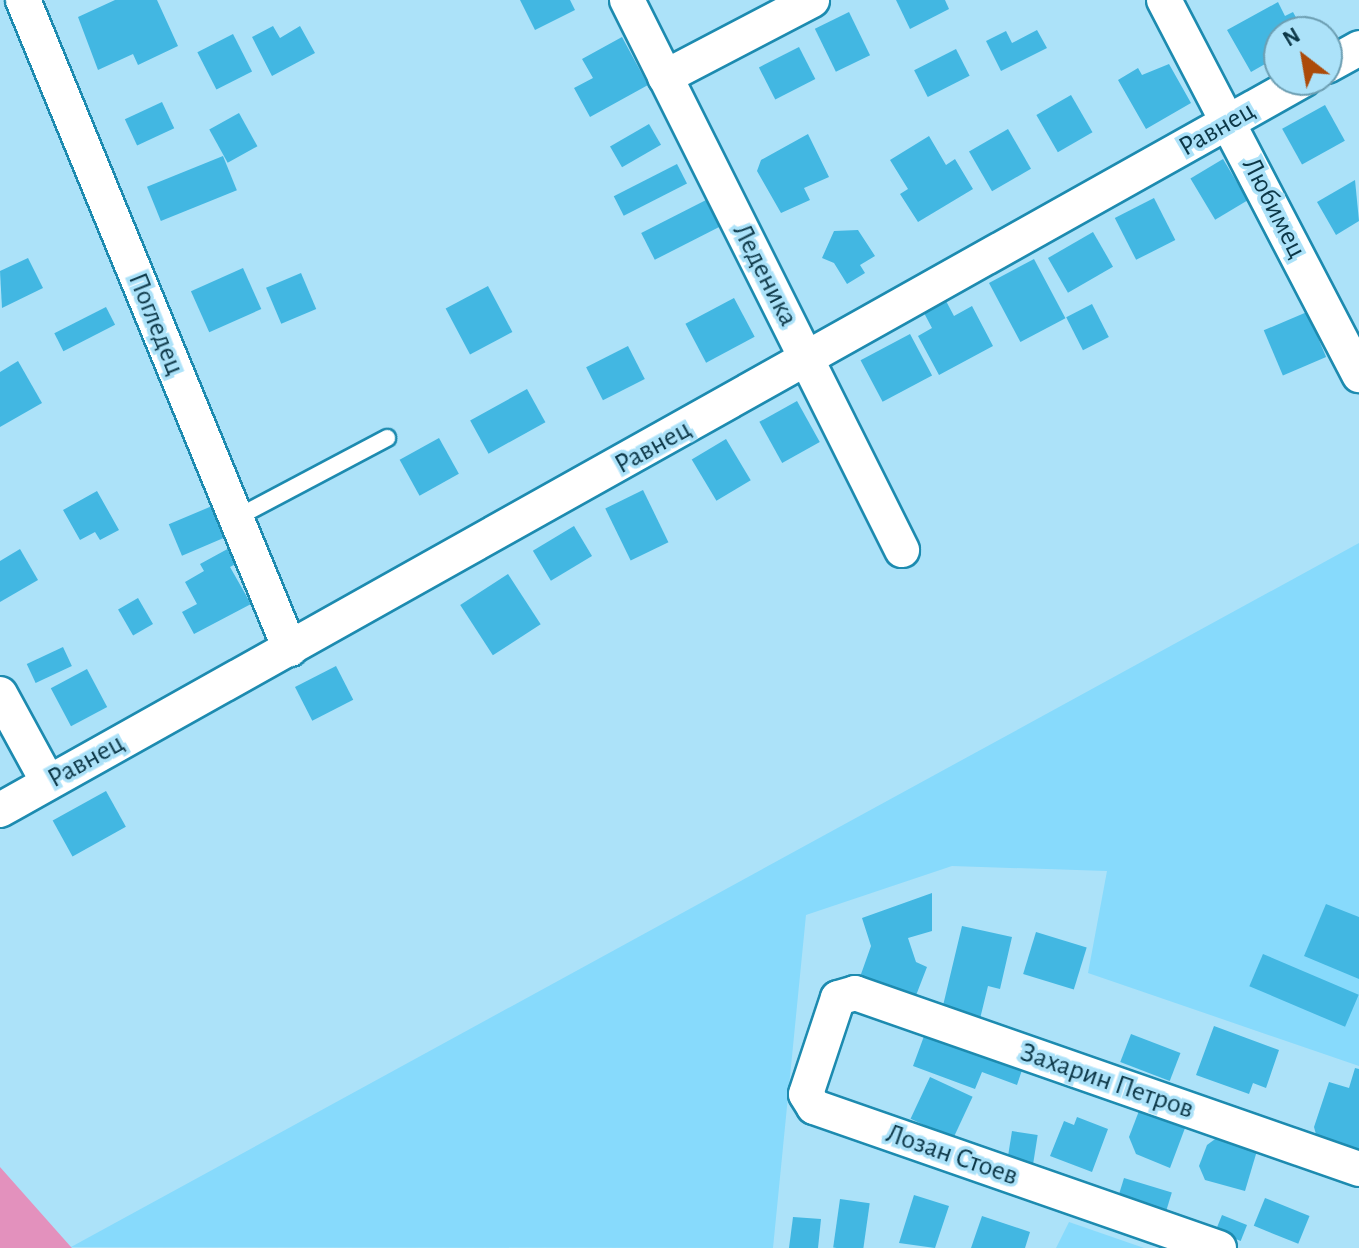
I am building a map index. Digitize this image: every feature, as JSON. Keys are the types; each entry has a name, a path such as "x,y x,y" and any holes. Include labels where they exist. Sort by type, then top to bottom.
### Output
{"street":[{"name":"Леденика","path":"627,0 902,550"},
{"path":"665,77 812,0"},
{"name":"Любимец","path":"1164,0 1359,375"},
{"name":"Погледец","path":"24,8 290,649"},
{"name":"Равнец","path":"0,810 1275,96"},
{"path":"0,694 48,782"},
{"name":"Захарин Петров","path":"855,993 1359,1169"},
{"name":"Лозан Стоев","path":"855,993 838,998 806,1094 814,1107 1219,1248"}],"lane":[{"path":"236,518 387,438"}],"shaded area":[{"path":"1359,543 1359,1066 1088,973 1107,871 952,866 806,915 773,1248 71,1247"},
{"path":"0,1167 71,1247 72,1248 0,1248"},
{"path":"1069,1222 1144,1248 1056,1248"}],"building":[{"path":"115,0 157,0 178,46 138,65 133,54 98,70 78,17"},
{"path":"520,0 570,0 575,10 535,30"},
{"path":"896,0 945,0 949,9 910,29"},
{"path":"1278,2 1285,16 1263,16 1263,65 1251,72 1227,30"},
{"path":"849,12 870,55 836,72 815,29"},
{"path":"273,26 280,38 300,26 315,53 272,76 252,37"},
{"path":"1037,30 1047,48 1001,71 986,41 1006,31 1012,43"},
{"path":"233,34 252,71 216,90 197,52"},
{"path":"622,37 648,85 590,117 574,88 593,78 582,59"},
{"path":"799,47 815,79 775,100 759,67"},
{"path":"956,49 970,76 928,97 914,70"},
{"path":"1169,64 1191,103 1146,129 1118,80 1138,68 1142,75"},
{"path":"1071,95 1092,132 1058,152 1036,115"},
{"path":"162,102 174,128 137,146 125,119"},
{"path":"1325,105 1345,141 1302,165 1282,129"},
{"path":"239,113 257,146 228,163 209,129"},
{"path":"649,124 661,145 622,167 610,146"},
{"path":"1008,129 1031,169 992,191 969,152"},
{"path":"808,134 829,177 804,188 810,200 781,213 757,171 761,160"},
{"path":"929,136 946,165 955,159 973,189 918,222 900,194 908,189 890,160"},
{"path":"223,156 237,190 161,221 147,187"},
{"path":"1223,159 1248,200 1215,220 1190,179"},
{"path":"677,164 687,184 624,216 614,196"},
{"path":"1355,180 1359,221 1336,235 1317,202"},
{"path":"1154,198 1175,240 1136,260 1115,218"},
{"path":"708,199 722,226 655,260 641,233"},
{"path":"858,230 875,256 860,265 865,273 847,284 834,263 822,258 834,231"},
{"path":"1093,232 1113,267 1068,293 1048,258"},
{"path":"28,258 43,288 2,308 0,271"},
{"path":"1034,259 1065,318 1020,342 989,283"},
{"path":"243,268 261,309 209,332 191,291"},
{"path":"301,273 316,309 281,324 266,288"},
{"path":"488,286 512,332 470,354 446,309"},
{"path":"734,298 755,337 706,363 685,324"},
{"path":"946,301 954,316 972,306 993,346 939,375 918,336 932,328 924,313"},
{"path":"1092,304 1109,337 1083,350 1066,317"},
{"path":"106,307 115,325 63,351 54,333"},
{"path":"1307,312 1326,357 1283,375 1264,330"},
{"path":"910,334 932,375 883,402 861,360"},
{"path":"628,346 645,379 603,400 586,367"},
{"path":"18,361 42,403 0,427 0,372"},
{"path":"527,389 545,422 489,454 470,421"},
{"path":"797,401 820,442 782,463 759,422"},
{"path":"439,438 459,474 420,496 400,460"},
{"path":"726,439 751,480 716,501 692,460"},
{"path":"643,490 668,542 631,561 605,508"},
{"path":"97,491 119,530 100,540 95,532 80,540 63,510"},
{"path":"212,506 225,537 182,556 169,524"},
{"path":"574,526 592,556 551,581 533,551"},
{"path":"233,546 241,561 230,567 251,604 194,634 182,612 197,604 185,582 204,571 200,564"},
{"path":"20,549 38,580 0,602 0,561"},
{"path":"508,574 541,624 493,655 460,605"},
{"path":"138,598 153,624 133,635 118,610"},
{"path":"63,647 72,666 36,683 27,664"},
{"path":"336,666 353,700 312,721 295,687"},
{"path":"87,669 107,707 71,726 51,688"},
{"path":"106,791 126,827 73,856 53,821"},
{"path":"932,893 932,931 908,938 916,962 927,967 915,998 860,977 871,946 862,918"},
{"path":"1326,904 1359,917 1359,979 1304,956"},
{"path":"962,926 1012,937 1000,989 988,986 979,1023 941,1014"},
{"path":"1036,932 1087,947 1074,990 1023,974"},
{"path":"1263,954 1359,995 1345,1027 1249,986"},
{"path":"1214,1026 1279,1050 1266,1088 1253,1083 1249,1094 1196,1075"},
{"path":"927,1028 1024,1064 1017,1085 982,1072 975,1089 913,1066"},
{"path":"1131,1034 1180,1053 1170,1081 1120,1062"},
{"path":"1355,1068 1359,1069 1359,1156 1318,1142 1314,1127 1329,1082 1349,1088"},
{"path":"930,1077 973,1097 953,1139 911,1119"},
{"path":"1142,1103 1188,1120 1170,1168 1136,1154 1129,1137"},
{"path":"1077,1117 1108,1129 1092,1172 1050,1156 1064,1121 1074,1125"},
{"path":"1012,1131 1038,1135 1033,1168 1007,1164"},
{"path":"1222,1134 1259,1144 1245,1191 1205,1180 1199,1166 1207,1145"},
{"path":"1124,1178 1172,1193 1165,1215 1117,1200"},
{"path":"914,1195 949,1206 935,1248 899,1243"},
{"path":"1265,1198 1310,1216 1298,1244 1254,1226"},
{"path":"840,1199 870,1203 863,1248 833,1248"},
{"path":"1222,1215 1247,1225 1241,1241 1216,1231"},
{"path":"982,1216 1030,1232 1025,1248 971,1248"},
{"path":"793,1217 821,1219 818,1248 789,1248"}]}
